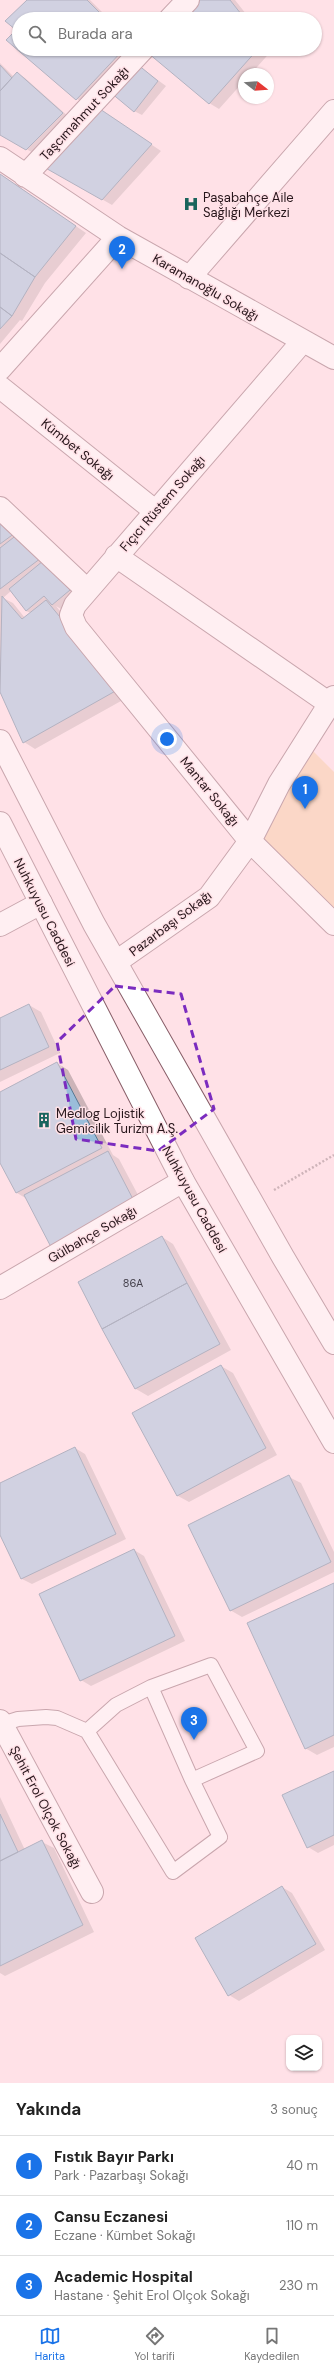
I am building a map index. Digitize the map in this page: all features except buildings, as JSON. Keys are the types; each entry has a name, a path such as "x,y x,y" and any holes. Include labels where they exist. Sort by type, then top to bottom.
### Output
{"street":[{"path":"177,12 188,0"},
{"name":"Taşcımahmut Sokağı","path":"25,176 136,56"},
{"path":"189,278 334,111"},
{"name":"Karamanoğlu Sokağı","path":"0,158 118,237 302,342 334,358"},
{"path":"0,370 118,237"},
{"name":"Fıçıcı Rüstem Sokağı","path":"302,342 116,556 333,702"},
{"name":"Kümbet Sokağı","path":"0,387 155,511"},
{"path":"0,508 87,590"},
{"name":"Mantar Sokağı","path":"116,556 75,604 71,615 76,627 250,841 334,924"},
{"name":"Pazarbaşı Sokağı","path":"116,962 209,897 250,841 279,784 333,702"},
{"path":"0,741 116,962 334,1343"},
{"name":"Nuhkuyusu Caddesi","path":"0,823 183,1181 334,1442"},
{"path":"0,925 41,903"},
{"name":"Gülbahçe Sokağı","path":"0,1288 183,1181"},
{"name":"Şehit Erol Olçok Sokağı","path":"1,1723 92,1892"}],"lane":[{"path":"87,1731 116,1705 151,1687 211,1664 257,1751 192,1780"},
{"path":"1,1723 18,1719 46,1717 57,1718 87,1731 173,1872 220,1837 192,1780 151,1687"}],"path":[{"path":"252,1202 334,1154"}],"highlighted area":[{"path":"115,986 181,994 214,1109 158,1151 76,1139 57,1042"}],"shaded area":[{"path":"312,750 334,772 334,913 254,846"}],"place":[{"name":"Paşabahçe Aile Sağlığı Merkezi","path":"191,204"},
{"name":"Cansu Eczanesi","path":"122,269"},
{"name":"Fıstık Bayır Parkı","path":"305,809"},
{"name":"Medlog Lojistik Gemicilik Turizm A.Ş.","path":"44,1120"},
{"name":"Academic Hospital","path":"194,1740"}]}
